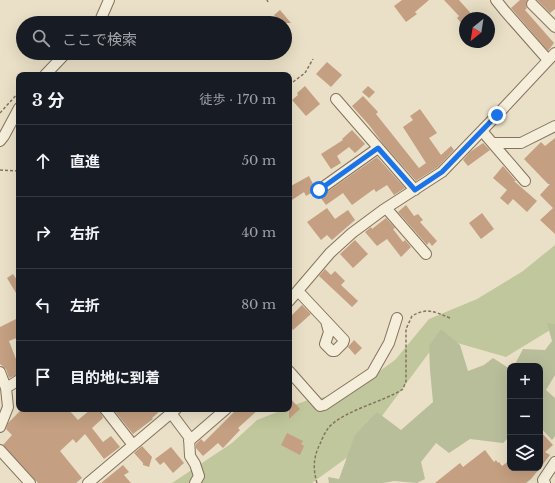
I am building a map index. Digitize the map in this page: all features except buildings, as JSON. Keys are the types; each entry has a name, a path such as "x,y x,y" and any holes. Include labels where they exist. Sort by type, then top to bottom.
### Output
{"street":[{"path":"102,16 109,0"},
{"path":"496,0 548,60"},
{"path":"532,4 555,27"},
{"path":"292,298 330,253 352,233 386,208 442,172 555,52"},
{"path":"48,72 59,60"},
{"path":"336,99 415,190"},
{"path":"0,142 16,113"},
{"path":"493,143 521,143 555,126"},
{"path":"482,131 525,181"},
{"path":"319,190 378,148"},
{"path":"386,208 426,254"},
{"path":"298,291 326,321"},
{"path":"292,374 320,406 324,405 372,373 389,343 397,318"},
{"path":"0,372 6,388 8,407 0,427"},
{"path":"6,388 16,382"},
{"path":"107,412 133,445"},
{"path":"88,483 173,412"},
{"path":"175,412 189,437 190,456 195,464 199,476 195,483"},
{"path":"189,441 223,412"},
{"path":"0,450 30,483"},
{"path":"545,483 543,480 555,462"}],"path":[{"path":"292,83 305,73 313,59"},
{"path":"0,112 16,95"},
{"path":"0,170 16,171"},
{"path":"317,483 313,466 318,447 329,427 353,411 403,390 406,382 406,329 412,316 424,311 433,311 450,318"}],"green space":[{"path":"555,245 555,327 506,357 440,338 356,451 312,483 172,483 232,443 257,420 277,412 292,412 292,406 308,400 349,393 395,360 429,319 477,299 523,271"},
{"path":"547,323 555,324 555,375 546,390 555,398 555,436 552,440 543,430 543,363 516,363 523,349 545,350 552,341"},
{"path":"441,329 460,345 468,371 484,365 493,358 507,367 507,439 503,443 470,439 449,453 436,443 421,462 425,479 417,483 394,481 383,483 329,483 328,477 339,479 355,435 377,412 401,430 433,402 429,346"}],"route":[{"path":"319,190 378,148 415,190 442,172 497,115"}]}
